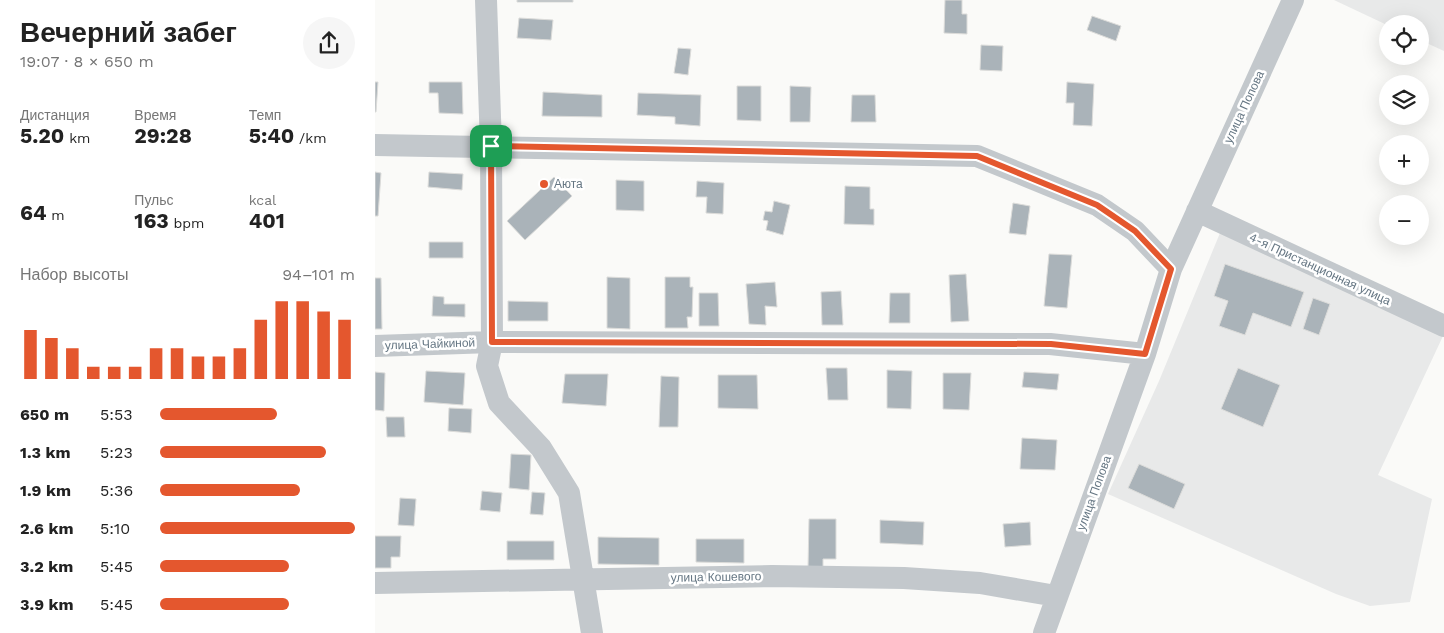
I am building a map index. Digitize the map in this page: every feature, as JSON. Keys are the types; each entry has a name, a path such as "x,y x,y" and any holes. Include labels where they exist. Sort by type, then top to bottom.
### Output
{"street":[{"path":"486,0 491,146 492,342 487,366 499,403 541,448 569,493 592,633"},
{"name":"улица Попова","path":"1044,633 1145,354 1171,269 1293,0"},
{"path":"375,145 977,156 1097,205 1135,231 1171,269"},
{"name":"4-я Пристанционная улица","path":"1197,211 1444,326"},
{"name":"улица Чайкиной","path":"375,346 492,342 1051,344 1145,354"},
{"name":"улица Кошевого","path":"375,583 772,576 904,578 980,583 1056,596"}],"shaded area":[{"path":"1334,0 1444,0 1444,51 1429,44 1429,15 1379,15 1379,21"},
{"path":"1220,233 1443,336 1378,475 1432,499 1410,602 1370,606 1336,594 1108,494 1159,381"}],"building":[{"path":"517,0 573,0 573,2 517,2"},
{"path":"945,0 962,0 962,14 967,14 967,34 944,33"},
{"path":"1092,16 1121,26 1116,41 1087,30"},
{"path":"519,18 553,20 551,40 517,38"},
{"path":"981,45 1003,46 1002,71 980,70"},
{"path":"678,48 691,49 688,75 674,73"},
{"path":"375,82 378,82 376,112 375,112"},
{"path":"429,82 462,82 463,114 439,113 438,93 429,93"},
{"path":"1067,82 1094,84 1092,126 1073,125 1074,103 1066,103"},
{"path":"737,86 761,86 761,121 737,120"},
{"path":"790,86 811,87 810,122 790,122"},
{"path":"543,92 602,95 602,117 542,116"},
{"path":"638,93 701,95 700,126 675,124 675,117 637,115"},
{"path":"852,95 875,95 876,122 851,122"},
{"path":"375,172 381,173 378,216 375,216"},
{"path":"429,172 463,174 462,190 428,187"},
{"path":"554,177 572,196 525,240 507,221"},
{"path":"616,180 644,181 644,211 616,210"},
{"path":"697,181 724,183 723,214 706,213 707,197 696,197"},
{"path":"845,186 870,187 870,209 874,209 874,225 844,224"},
{"path":"774,201 790,205 783,235 766,230 768,221 763,220 765,211 772,212"},
{"path":"1013,203 1030,206 1026,235 1009,233"},
{"path":"429,242 463,242 463,258 429,258"},
{"path":"1049,254 1072,255 1067,308 1044,306"},
{"path":"1225,264 1304,292 1291,327 1253,313 1245,335 1219,326 1228,301 1214,296"},
{"path":"966,274 969,321 951,322 949,275"},
{"path":"607,277 630,278 630,329 607,328"},
{"path":"665,277 690,277 690,287 693,287 692,317 687,317 688,328 665,328"},
{"path":"375,278 381,278 382,329 375,329"},
{"path":"775,282 777,307 765,306 766,325 749,324 746,284"},
{"path":"841,291 843,325 822,325 821,292"},
{"path":"699,293 718,293 719,326 699,326"},
{"path":"890,293 910,293 910,323 889,323"},
{"path":"433,296 444,297 444,304 465,304 465,317 432,316"},
{"path":"1313,298 1330,304 1319,335 1303,329"},
{"path":"508,301 548,302 548,321 508,321"},
{"path":"826,368 847,368 848,400 828,400"},
{"path":"1238,368 1280,385 1263,427 1221,409"},
{"path":"887,370 912,371 911,409 887,408"},
{"path":"426,371 465,373 463,405 424,402"},
{"path":"375,372 385,373 384,411 375,410"},
{"path":"1024,372 1059,374 1057,390 1022,387"},
{"path":"943,373 971,373 969,410 943,409"},
{"path":"565,374 608,374 606,406 562,403"},
{"path":"718,375 757,375 758,409 718,408"},
{"path":"661,376 679,377 678,427 659,427"},
{"path":"449,408 472,409 471,433 448,431"},
{"path":"386,417 404,417 405,437 387,437"},
{"path":"1022,438 1057,440 1055,470 1020,469"},
{"path":"511,454 531,455 529,490 509,488"},
{"path":"1139,464 1185,484 1174,509 1128,488"},
{"path":"482,491 502,493 500,512 480,510"},
{"path":"532,492 545,493 543,515 530,514"},
{"path":"400,498 416,499 414,526 398,525"},
{"path":"809,519 836,519 836,559 823,559 823,568 808,568"},
{"path":"880,520 924,522 923,545 880,543"},
{"path":"1030,522 1031,545 1005,547 1003,524"},
{"path":"375,536 401,536 400,557 391,557 391,568 375,568"},
{"path":"598,537 659,538 659,565 598,564"},
{"path":"696,539 744,539 744,563 696,562"},
{"path":"507,541 554,541 554,560 507,560"}],"place":[{"name":"Аюта","path":"544,184"}],"route":[{"path":"491,146 977,156 1097,205 1135,231 1171,269 1145,354 1051,344 492,342 491,146"}]}
